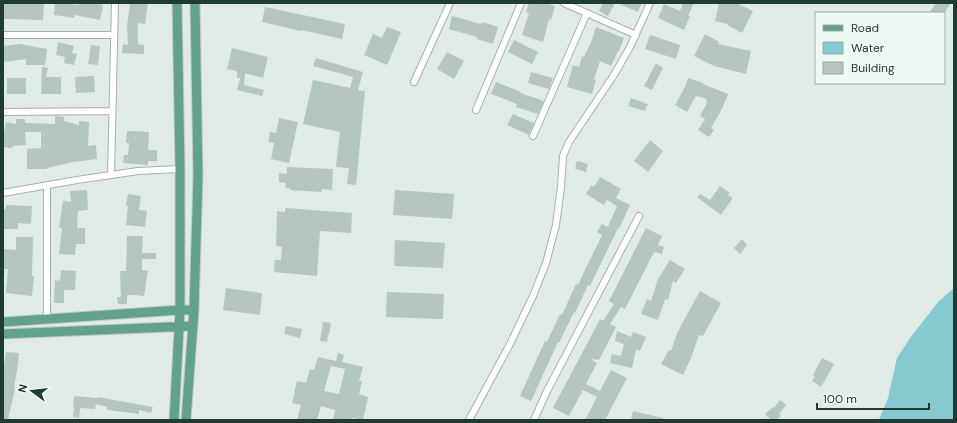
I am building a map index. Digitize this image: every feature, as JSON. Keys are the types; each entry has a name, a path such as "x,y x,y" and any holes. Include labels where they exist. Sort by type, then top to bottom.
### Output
{"main road":[{"path":"174,420 180,310 180,169 177,3"},
{"path":"186,420 194,310 198,176 195,3"},
{"path":"3,322 194,310"},
{"path":"3,334 193,326"}],"street":[{"path":"111,175 115,3"},
{"path":"414,82 450,3"},
{"path":"476,110 521,3"},
{"path":"564,3 636,35"},
{"path":"469,420 510,344 533,296 546,263 556,225 561,187 562,156 569,142 614,75 636,35 650,3"},
{"path":"533,136 587,13"},
{"path":"3,35 114,35"},
{"path":"3,112 112,111"},
{"path":"3,193 138,171 180,169"},
{"path":"47,185 47,319"},
{"path":"534,420 550,385 639,216"}],"water":[{"path":"954,288 954,420 879,420 888,398 897,358 910,338 939,301"}],"building":[{"path":"3,3 44,4 43,20 3,19"},
{"path":"55,3 79,5 79,3 95,3 103,5 100,20 74,15 74,18 54,15"},
{"path":"130,3 148,3 145,24 138,23 138,44 144,45 144,54 122,53 123,44 128,45 127,26"},
{"path":"529,3 545,3 555,6 551,20 549,19 543,42 522,35 529,13 526,12"},
{"path":"603,3 615,3 608,16 599,11"},
{"path":"617,3 642,3 638,12"},
{"path":"683,3 694,3 684,30 658,18 664,4 680,11"},
{"path":"719,3 736,3 753,11 742,33 727,25 728,24 715,21"},
{"path":"936,3 951,3 945,12 930,12"},
{"path":"265,7 345,24 342,39 262,22"},
{"path":"452,16 498,27 493,44 477,39 477,37 449,29"},
{"path":"387,27 401,32 387,65 364,55 373,34 382,38"},
{"path":"596,27 624,38 611,66 600,61 594,79 596,80 592,94 567,87 573,65 579,67 582,56 584,57"},
{"path":"705,34 719,42 718,44 751,51 746,74 714,66 694,56"},
{"path":"650,35 680,45 676,59 645,49"},
{"path":"514,40 538,52 532,64 508,52"},
{"path":"58,42 74,46 72,53 77,54 74,65 64,63 65,57 56,55"},
{"path":"20,44 47,49 45,65 26,65 26,59 3,62 3,46"},
{"path":"91,45 100,46 98,65 88,64"},
{"path":"232,48 268,57 263,78 245,73 244,85 264,90 262,96 237,90 240,78 237,78 237,71 227,69"},
{"path":"447,52 464,61 454,79 437,69"},
{"path":"316,58 363,72 358,90 365,91 356,185 347,184 349,168 336,167 340,132 303,124 313,80 350,88 353,77 313,66"},
{"path":"656,63 663,68 652,90 644,86"},
{"path":"42,67 48,68 46,77 61,77 61,94 41,94"},
{"path":"531,72 553,78 549,89 528,83"},
{"path":"94,76 95,92 76,93 75,77"},
{"path":"7,78 26,78 26,94 7,94"},
{"path":"688,78 728,94 722,109 711,128 714,130 709,137 698,130 705,119 700,116 707,103 707,99 696,96 687,112 675,105 685,87"},
{"path":"496,82 521,92 520,93 544,101 538,114 516,107 517,104 491,94"},
{"path":"631,98 648,104 645,111 628,106"},
{"path":"513,114 534,123 529,135 507,125"},
{"path":"55,116 64,117 64,121 79,125 79,121 89,122 88,146 96,145 97,159 73,162 47,169 27,169 27,149 41,148 41,132 25,132 26,145 13,146 12,148 3,147 6,122 16,124 16,119 25,119 25,123 55,124"},
{"path":"279,118 298,122 289,163 271,159 274,143 268,142 270,132 276,133"},
{"path":"127,131 149,132 148,150 157,150 157,161 148,161 148,165 123,163 124,155 128,155 129,143 126,143"},
{"path":"650,140 663,151 648,172 634,161"},
{"path":"577,161 588,164 586,172 575,169"},
{"path":"287,167 333,169 332,190 322,189 321,192 290,190 290,188 285,188 286,183 279,182 279,173 287,174"},
{"path":"600,177 621,189 616,198 630,205 590,286 588,285 575,313 574,312 559,343 558,342 531,401 520,396 545,341 547,342 560,314 562,315 576,284 578,285 602,235 597,232 602,224 608,227 617,206 607,200 604,205 586,194 591,185 594,187"},
{"path":"720,186 730,193 728,195 733,198 721,215 697,197 700,194 710,200"},
{"path":"87,190 88,210 78,211 77,228 85,228 85,244 76,244 75,255 59,254 62,228 59,228 63,201 71,202 70,191"},
{"path":"395,190 454,194 452,219 393,215"},
{"path":"128,194 141,196 139,210 147,211 145,227 126,225 128,206 126,206"},
{"path":"6,205 32,206 31,224 18,223 18,229 3,229 3,209 6,209"},
{"path":"285,208 352,213 351,233 320,231 317,276 274,272 275,260 281,260 282,247 276,246 277,211 285,212"},
{"path":"646,228 662,236 658,245 664,247 662,254 654,252 625,309 621,307 610,324 616,327 599,360 592,359 597,363 586,384 600,391 611,370 627,378 605,420 585,420 597,397 583,390 569,416 553,408 600,319 603,321 614,304 609,301"},
{"path":"127,236 143,236 142,253 156,253 156,259 142,259 142,270 148,271 144,296 127,295 127,304 118,304 117,297 121,297 120,271 126,271"},
{"path":"16,237 33,237 32,276 34,276 32,296 6,293 8,269 3,269 3,249 16,250"},
{"path":"742,239 747,245 740,254 734,248"},
{"path":"395,240 445,243 443,268 394,266"},
{"path":"670,260 685,269 676,283 673,281 668,300 665,299 658,320 641,314 647,299 651,301 658,279"},
{"path":"61,270 76,271 75,290 64,290 64,303 54,303 55,280 60,281"},
{"path":"226,288 262,293 260,315 223,310"},
{"path":"700,291 721,303 703,336 699,335 683,375 661,364 669,350 671,351 678,331"},
{"path":"387,292 444,294 443,319 386,317"},
{"path":"323,322 331,323 327,342 320,341"},
{"path":"286,326 302,329 300,338 284,334"},
{"path":"617,331 631,337 633,332 646,337 640,351 636,349 632,368 610,363 612,354 621,356 624,344 615,341"},
{"path":"6,352 19,353 15,388 8,420 3,419 3,373"},
{"path":"338,353 344,355 342,362 363,367 359,381 362,381 359,394 368,397 363,420 352,418 351,420 333,420 335,410 321,406 317,420 297,420 301,405 292,403 297,381 306,383 310,369 314,370 318,357 336,361","holes":["331,366 345,369 339,394 324,391"]},
{"path":"822,358 834,364 821,387 812,381 815,376 813,375"},
{"path":"74,396 98,397 153,407 151,413 139,410 139,414 107,410 107,407 96,404 95,409 80,408 79,418 73,417"},
{"path":"780,400 786,405 779,414 781,416 777,420 771,420 765,414 773,407 774,408"},
{"path":"633,411 663,418 662,420 631,420"}]}
